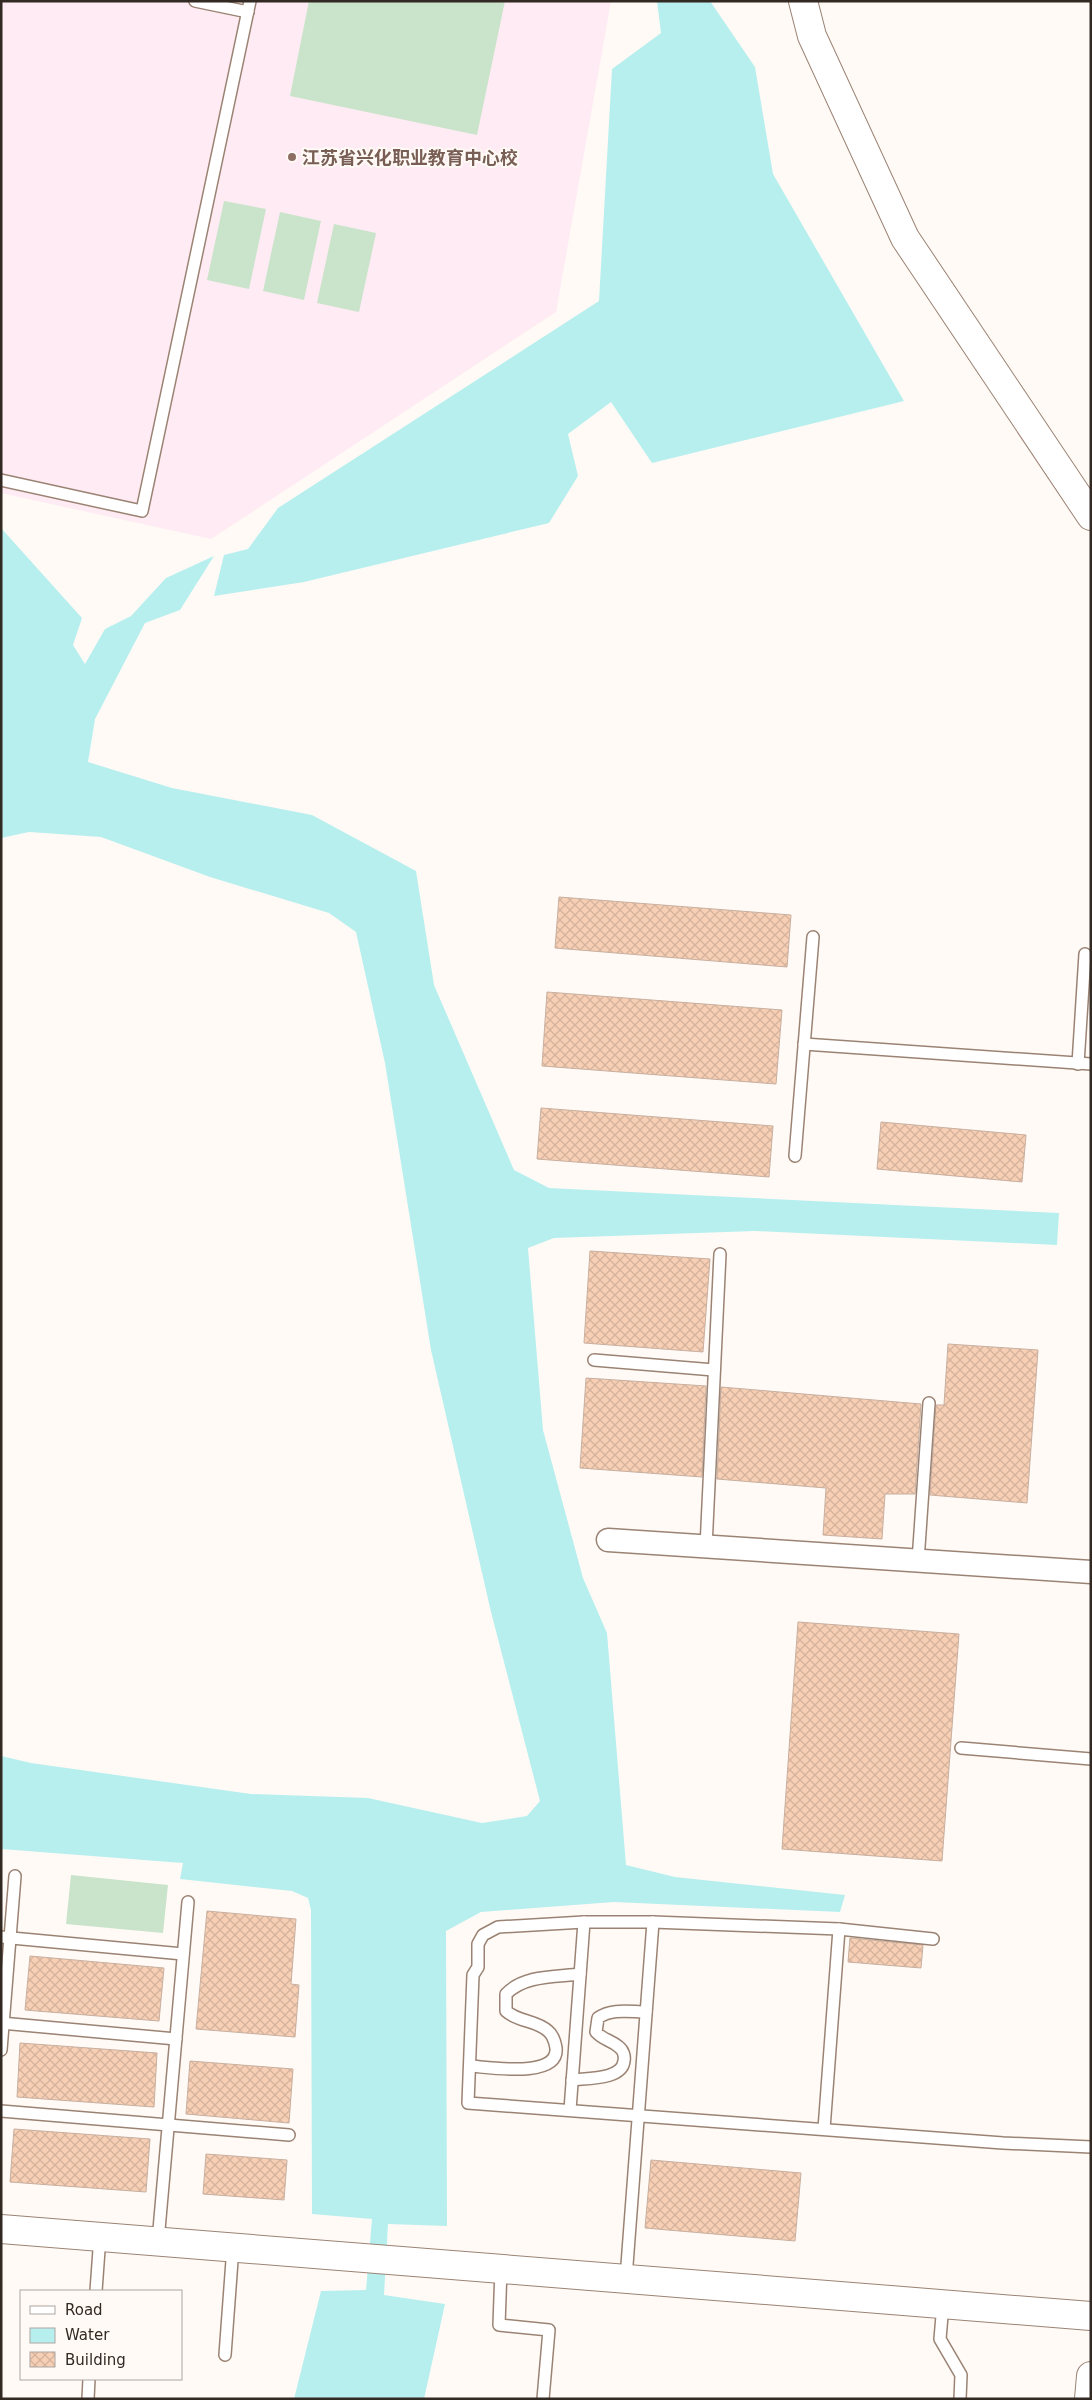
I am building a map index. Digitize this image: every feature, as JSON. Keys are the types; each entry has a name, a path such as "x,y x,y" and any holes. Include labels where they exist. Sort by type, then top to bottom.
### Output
{"street":[{"path":"803,1 812,36 906,238 1091,516"},
{"path":"608,1540 1091,1572"},
{"path":"1,2229 360,2256 1091,2316"},
{"path":"1089,2399 1091,2376"}],"lane":[{"path":"1,480 142,511 249,7 196,1"},
{"path":"794,1156 813,937"},
{"path":"1078,1064 1085,954"},
{"path":"804,1044 1091,1064"},
{"path":"706,1547 720,1254"},
{"path":"594,1360 714,1370"},
{"path":"918,1561 929,1403"},
{"path":"961,1748 1091,1759"},
{"path":"1,2050 6,1938 15,1876"},
{"path":"158,2241 188,1902"},
{"path":"570,2110 584,1922"},
{"path":"933,1939 838,1929 653,1922 584,1922 498,1927 484,1935 478,1944 478,1967 473,1975 468,2103 824,2130 1091,2147"},
{"path":"626,2278 653,1922"},
{"path":"824,2130 838,1929"},
{"path":"6,1938 183,1954"},
{"path":"470,2066 530,2069 542,2067 552,2060 556,2052 555,2041 548,2031 513,2018 506,2011 506,1994 515,1984 541,1978 580,1974"},
{"path":"572,2080 608,2075 620,2070 624,2063 624,2055 620,2047 602,2039 596,2032 598,2018 605,2013 615,2011 646,2012"},
{"path":"2,2023 176,2039"},
{"path":"1,2111 289,2135"},
{"path":"96,2290 100,2236"},
{"path":"225,2355 233,2247"},
{"path":"501,2268 498,2325 549,2330 543,2399"},
{"path":"943,2304 940,2339 962,2375 960,2399"},
{"path":"88,2399 89,2380"}],"shaded area":[{"name":"江苏省兴化职业教育中心校","path":"1,1 611,1 556,312 211,539 1,493"}],"green space":[{"path":"309,1 505,1 477,135 290,96"},
{"path":"224,201 266,209 249,289 207,280"},
{"path":"280,212 321,221 304,300 263,291"},
{"path":"334,224 376,233 359,312 317,303"},
{"path":"71,1875 168,1885 163,1933 66,1924"}],"water":[{"path":"657,1 710,1 755,67 773,174 904,401 652,463 611,402 568,434 578,476 549,523 304,582 214,596 224,555 248,549 278,508 599,301 612,69 661,33"},
{"path":"1,528 82,618 73,645 85,664 105,629 131,616 166,578 214,556 180,610 145,623 95,719 88,762 172,788 312,815 416,871 434,985 514,1170 549,1188 1059,1213 1057,1245 755,1231 554,1238 528,1248 543,1430 583,1578 607,1633 626,1865 675,1877 845,1895 840,1912 614,1902 481,1912 446,1931 447,2226 388,2224 384,2295 445,2304 424,2399 294,2399 321,2291 366,2290 372,2219 312,2214 311,1910 308,1898 292,1891 180,1879 183,1863 1,1849 1,1756 31,1763 251,1794 368,1798 482,1823 527,1816 540,1801 491,1612 431,1350 385,1063 356,932 329,913 210,877 101,837 29,832 1,838"}],"building":[{"path":"559,897 791,915 787,967 555,948"},
{"path":"547,992 782,1010 776,1084 542,1066"},
{"path":"541,1108 773,1126 769,1177 537,1159"},
{"path":"881,1122 1026,1135 1022,1182 877,1169"},
{"path":"590,1251 710,1259 703,1352 584,1343"},
{"path":"948,1344 1038,1350 1027,1503 930,1495 936,1405 944,1405"},
{"path":"586,1378 706,1386 702,1477 580,1468"},
{"path":"721,1387 921,1404 915,1494 885,1494 882,1539 823,1535 826,1488 717,1479"},
{"path":"798,1622 959,1634 942,1861 782,1849"},
{"path":"207,1911 296,1919 291,1984 299,1985 295,2037 196,2029"},
{"path":"850,1938 923,1945 921,1968 848,1962"},
{"path":"30,1956 164,1968 159,2021 25,2010"},
{"path":"20,2043 157,2053 154,2107 17,2097"},
{"path":"190,2061 293,2069 289,2123 186,2114"},
{"path":"14,2129 150,2139 146,2192 10,2182"},
{"path":"206,2154 287,2160 284,2200 203,2194"},
{"path":"651,2160 801,2173 795,2241 645,2228"}],"place":[{"name":"江苏省兴化职业教育中心校","path":"292,157"}]}
